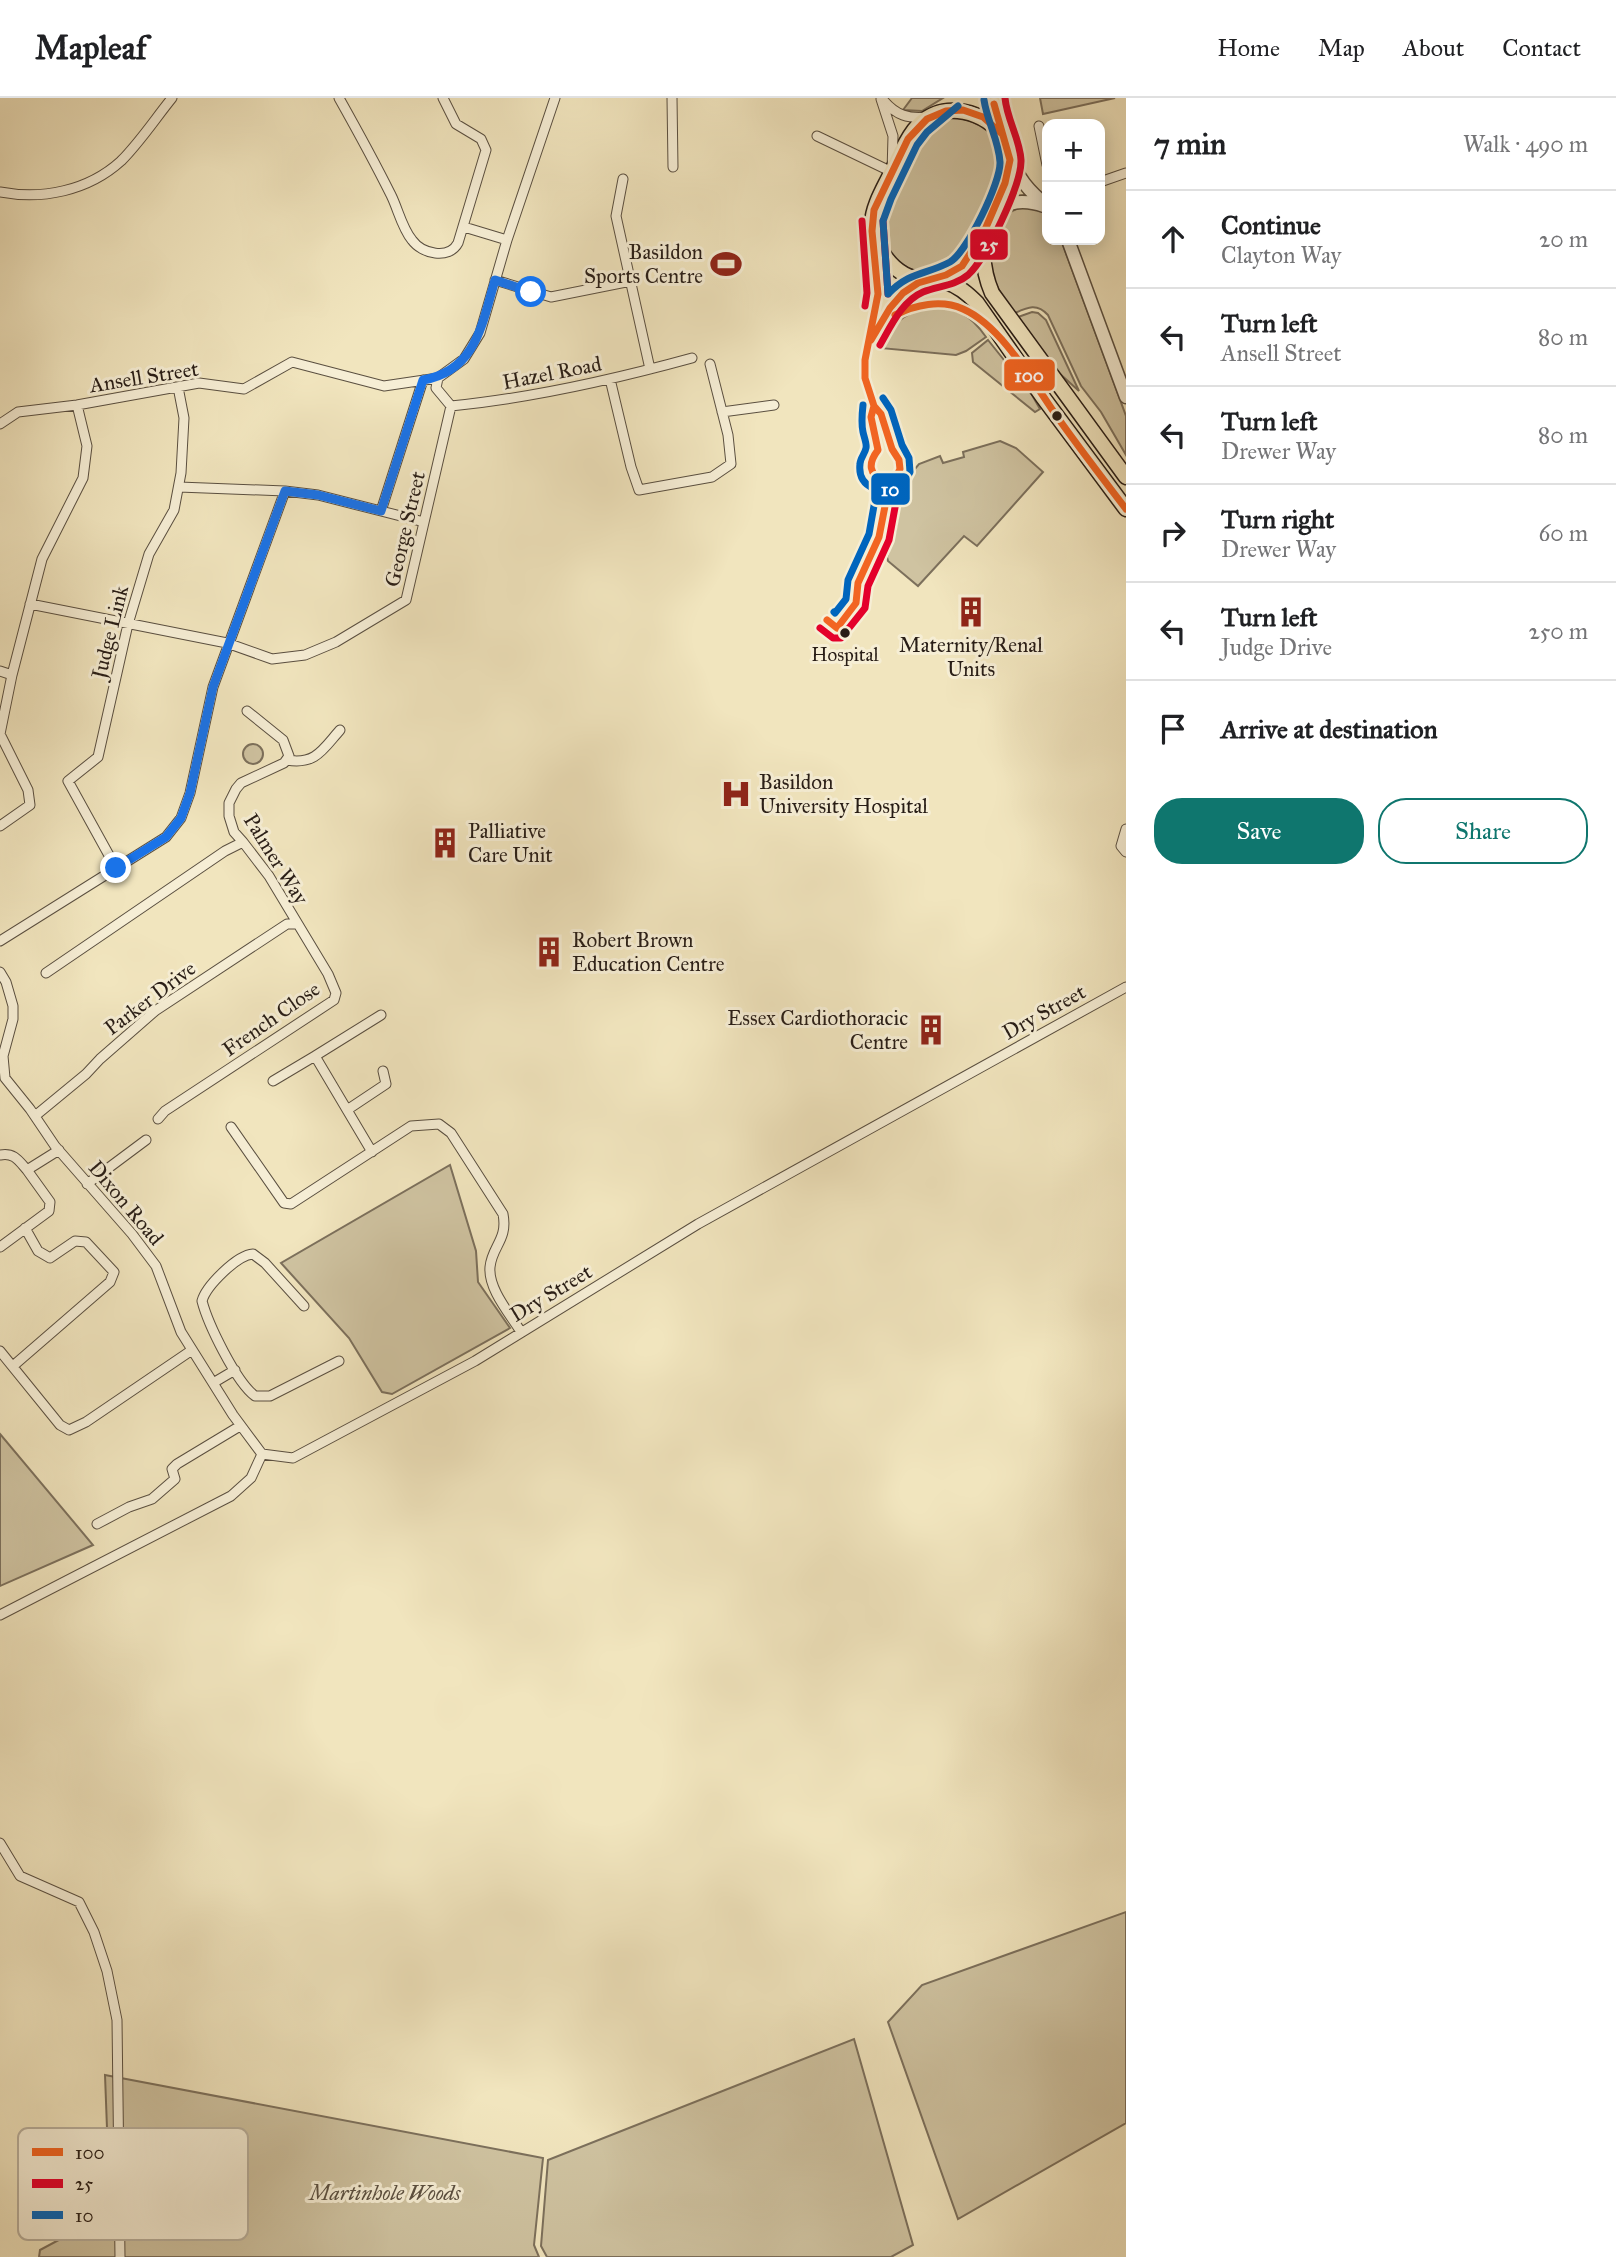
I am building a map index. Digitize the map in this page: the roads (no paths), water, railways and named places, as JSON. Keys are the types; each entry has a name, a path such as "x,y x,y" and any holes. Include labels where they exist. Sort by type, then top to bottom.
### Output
{"main road":[{"path":"951,98 914,130 892,172 874,210 872,231 876,243 892,266 902,274 922,280 949,283 982,308 1042,396 1126,509"},
{"path":"931,280 941,278 971,256 1009,176 1010,154 1002,134 994,98"},
{"path":"932,117 954,110 974,113 993,124 1002,134"},
{"path":"987,223 983,257 992,293 1126,477"}],"street":[{"path":"0,192 31,196 58,193 94,180 120,161 172,98"},
{"path":"340,98 390,193 411,240 422,248 440,254 448,253 457,246 485,155 483,142 456,124 443,98"},
{"path":"451,406 436,388 438,378 458,365 476,343 507,240 555,98"},
{"path":"671,98 673,167"},
{"path":"881,98 891,109 906,117 932,117"},
{"path":"817,136 892,172 892,136 881,98"},
{"path":"1039,127 1042,141"},
{"path":"1010,154 1018,176 1026,188 1042,202"},
{"path":"1105,180 1126,173"},
{"path":"623,179 616,216 650,369"},
{"path":"987,223 1004,206 1019,202 1042,205"},
{"path":"464,227 507,240"},
{"path":"1070,245 1126,397"},
{"path":"495,280 551,297 631,281"},
{"name":"Hazel Road","path":"451,406 501,401 610,379 692,358"},
{"name":"Ansell Street","path":"0,424 18,412 77,405 199,383 244,390 292,362 384,386 438,378"},
{"path":"610,379 639,491 712,477 731,464 710,364"},
{"path":"381,511 423,380"},
{"name":"Judge Link","path":"116,868 68,781 98,757 128,624 149,554 174,510 179,486 184,418 178,387"},
{"path":"0,826 30,805 31,798 0,734 12,674 42,559 83,478 86,446 77,405"},
{"path":"722,412 774,405"},
{"name":"George Street","path":"30,604 227,643 272,659 305,655 336,642 406,600 451,406"},
{"path":"179,486 318,495 424,522"},
{"path":"0,941 166,837 181,818 190,793 213,687 285,491"},
{"path":"0,671 12,674"},
{"path":"247,711 283,740 289,755 288,760"},
{"name":"Palmer Way","path":"296,924 269,876 234,832 229,816 229,803 241,783 288,760 296,762 315,759 340,730"},
{"path":"1126,829 1121,846 1126,852"},
{"path":"46,973 225,851 243,842"},
{"name":"Parker Drive","path":"35,1116 155,1011 286,924 296,924"},
{"name":"French Close","path":"158,1119 165,1111 334,1000 337,993 335,987 296,924"},
{"name":"Dixon Road","path":"0,971 13,1006 13,1019 3,1056 5,1078 59,1150 132,1234 156,1266 181,1332 240,1426 262,1454"},
{"name":"Dry Street","path":"262,1454 293,1458 475,1361 698,1224 1126,987"},
{"path":"274,1082 381,1015"},
{"path":"315,1056 372,1152"},
{"path":"347,1110 386,1084 383,1071"},
{"path":"231,1127 284,1203 291,1204 411,1126 439,1124 451,1133 503,1214 506,1228 490,1265 491,1282 522,1332"},
{"path":"87,1184 146,1140"},
{"path":"27,1170 59,1150"},
{"path":"0,1155 7,1153 16,1157 48,1197 51,1207 49,1212 0,1247"},
{"path":"13,1366 110,1282 114,1272 86,1242 75,1241 50,1258 38,1251 25,1228"},
{"path":"304,1306 265,1263 253,1254 242,1256 209,1286 202,1301 235,1370 250,1393 255,1396 265,1398 340,1361"},
{"path":"0,1350 60,1425 69,1430 86,1422 192,1350"},
{"path":"213,1383 235,1370"},
{"path":"97,1524 129,1507 152,1499 175,1479 172,1469 177,1464 240,1426"},
{"path":"0,1615 231,1496 251,1478 262,1454"},
{"path":"0,1843 20,1876 79,1902 94,1931 107,1971 117,2020 118,2128"}],"place":[{"name":"Basildon Sports Centre","path":"726,264"},
{"name":"Maternity/Renal Units","path":"971,612"},
{"name":"Hospital","path":"845,633"},
{"name":"Basildon University Hospital","path":"736,794"},
{"name":"Palliative Care Unit","path":"445,843"},
{"name":"Robert Brown Education Centre","path":"549,952"},
{"name":"Essex Cardiothoracic Centre","path":"931,1030"}],"park label":[{"name":"Martinhole Woods","path":"385,2193"}]}
